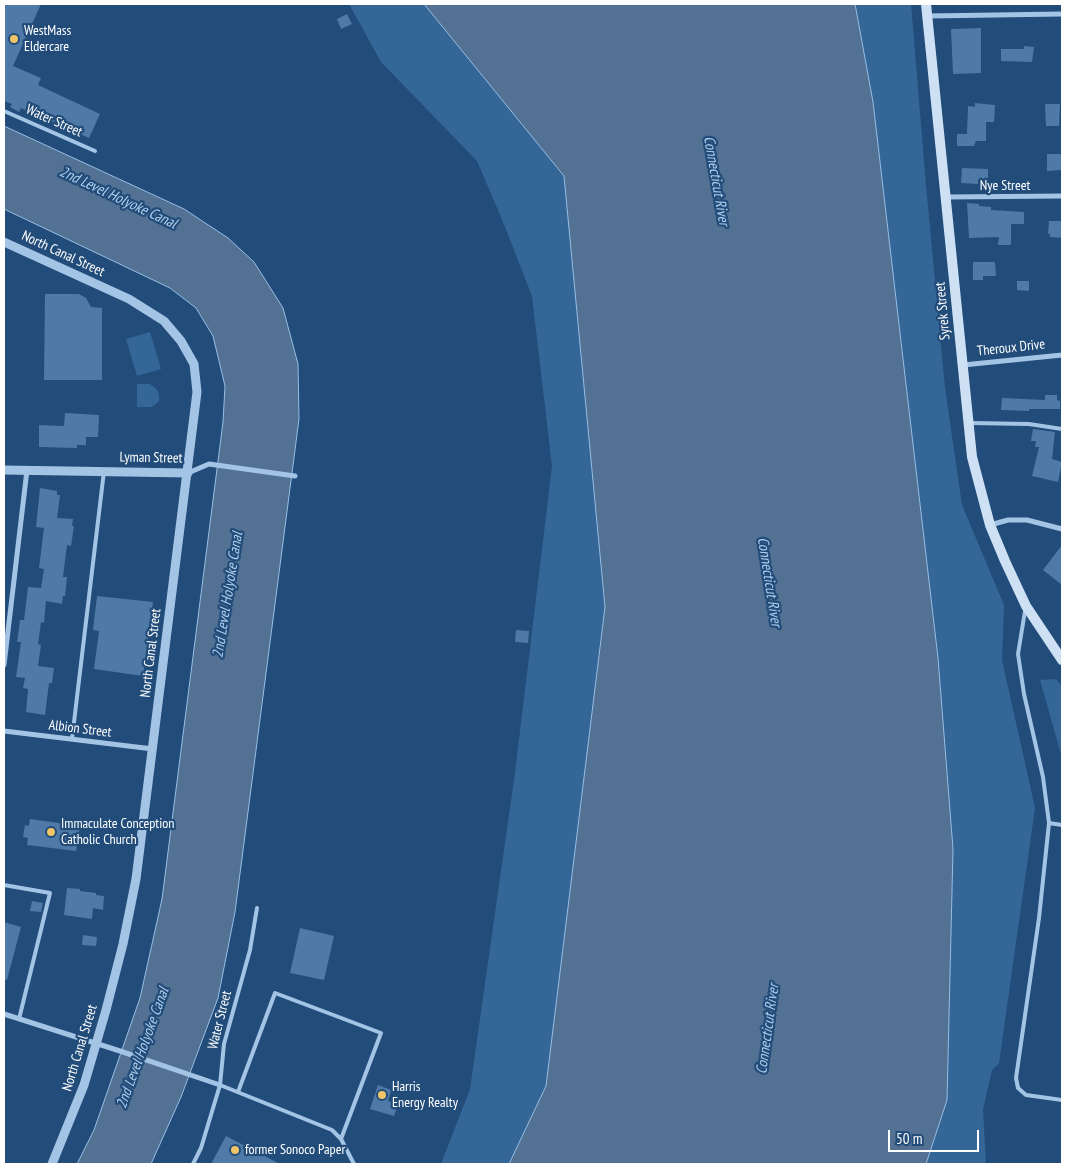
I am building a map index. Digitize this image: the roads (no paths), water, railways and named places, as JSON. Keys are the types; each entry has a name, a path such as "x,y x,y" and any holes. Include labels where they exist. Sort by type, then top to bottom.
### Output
{"main road":[{"name":"Syrek Street","path":"926,4 972,457 990,524 1005,560 1026,606 1062,660"}],"street":[{"path":"928,16 1062,14"},
{"name":"Nye Street","path":"947,197 1062,196"},
{"name":"North Canal Street","path":"4,242 129,299 164,321 181,341 194,364 197,392 136,879 123,944 84,1085 52,1164"},
{"name":"Theroux Drive","path":"962,365 1062,355"},
{"name":"Lyman Street","path":"4,470 188,473 209,464 215,464 294,476"},
{"path":"4,665 27,470"},
{"path":"990,524 1008,520 1027,520 1062,529"},
{"name":"Albion Street","path":"4,730 153,749"},
{"path":"4,1014 120,1050 220,1085"}],"lane":[{"name":"Water Street","path":"4,111 95,151"},
{"path":"968,424 1029,424 1062,429"},
{"path":"72,739 104,471"},
{"path":"1026,606 1018,654 1024,694 1043,777 1049,823 1035,946 1016,1078 1018,1088 1026,1095 1062,1100"},
{"path":"1049,823 1062,825"},
{"path":"4,885 50,893 19,1019"},
{"name":"Water Street","path":"193,1164 201,1148 220,1085 224,1044 250,950 257,908"},
{"path":"238,1092 274,993 381,1033 340,1139"},
{"path":"220,1085 332,1130 340,1139 354,1164"}],"water":[{"name":"Connecticut River","path":"424,4 855,4 873,102 938,658 953,849 947,1100 926,1164 509,1164 546,1086 605,607 564,176"},
{"name":"2nd Level Holyoke Canal","path":"4,126 184,209 228,238 254,262 283,308 298,364 299,419 235,912 218,998 181,1097 151,1164 77,1164 94,1130 140,998 162,899 223,422 225,386 213,336 196,308 170,288 4,209"}],"place":[{"name":"WestMass Eldercare","path":"14,39"},
{"name":"Immaculate Conception Catholic Church","path":"51,832"},
{"name":"Harris Energy Realty","path":"382,1095"},
{"name":"former Sonoco Paper","path":"235,1150"}]}
